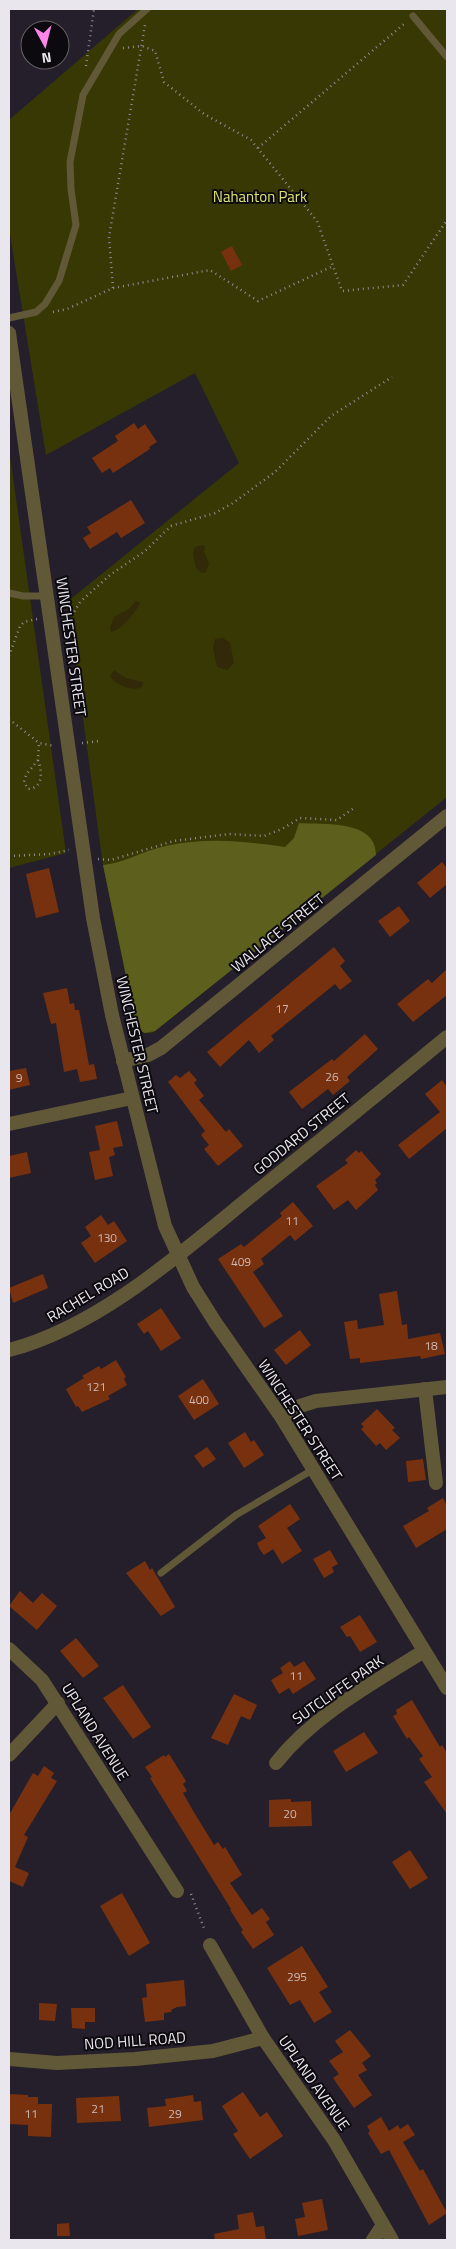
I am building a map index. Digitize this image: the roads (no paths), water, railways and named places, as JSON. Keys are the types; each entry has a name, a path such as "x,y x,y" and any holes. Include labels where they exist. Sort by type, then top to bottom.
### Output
{"street":[{"name":"WINCHESTER STREET","path":"9,334 48,596 83,855 99,950 123,1061 162,1216 178,1256 215,1322 282,1418 447,1688"},
{"name":"WALLACE STREET","path":"123,1061 148,1055 161,1048 447,816"},
{"name":"GODDARD STREET","path":"178,1256 447,1037"},
{"path":"9,1124 132,1098"},
{"name":"RACHEL ROAD","path":"9,1350 43,1340 68,1328 178,1256"},
{"path":"282,1418 300,1406 316,1401 447,1386"},
{"path":"425,1389 436,1483"},
{"name":"UPLAND AVENUE","path":"9,1649 42,1680 58,1703 177,1891"},
{"name":"SUTCLIFFE PARK","path":"276,1763 295,1740 326,1716 424,1650"},
{"path":"9,1755 58,1703"},
{"name":"UPLAND AVENUE","path":"210,1945 263,2038 334,2140 392,2240"},
{"name":"NOD HILL ROAD","path":"9,2059 57,2063 135,2059 213,2051 263,2038"},
{"path":"373,2240 383,2224"}],"lane":[{"path":"9,318 36,312 44,304 59,280 75,230 76,220 71,189 70,162 83,95 119,34 147,9"},
{"path":"413,16 447,57"},
{"path":"9,593 23,596 48,596"},
{"path":"161,1573 236,1515 314,1469"}],"park label":[{"name":"Nahanton Park","path":"260,197"}]}
